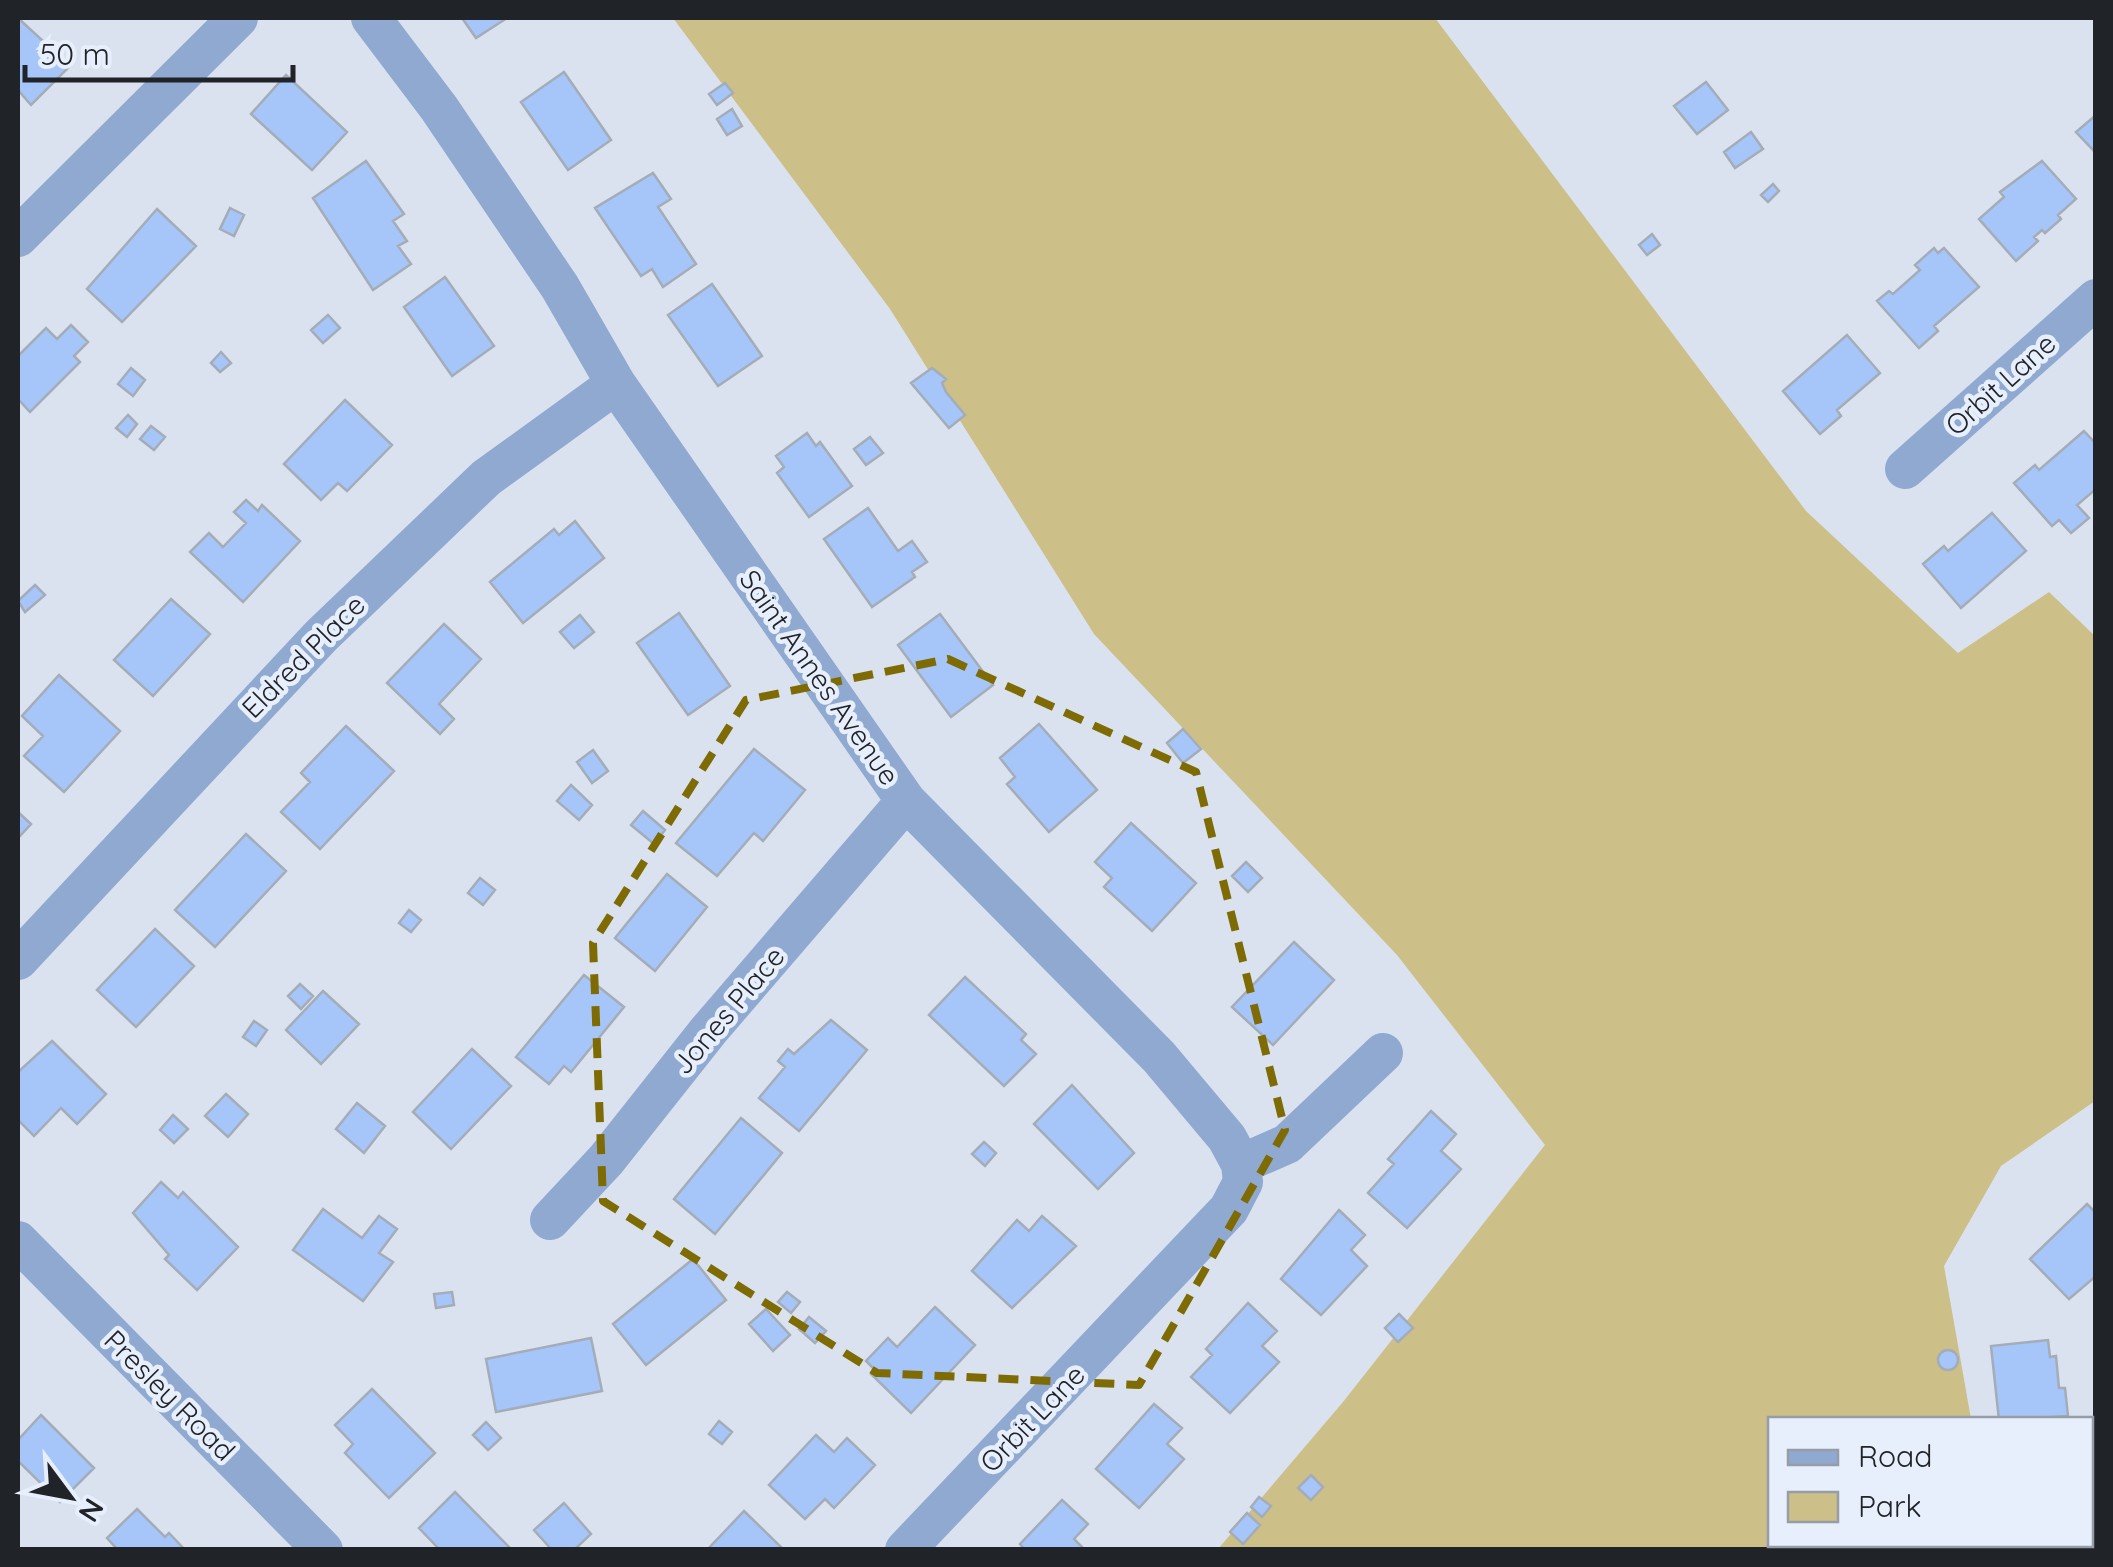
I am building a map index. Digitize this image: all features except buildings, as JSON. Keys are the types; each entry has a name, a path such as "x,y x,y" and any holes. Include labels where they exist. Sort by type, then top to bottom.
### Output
{"street":[{"path":"18,237 31,196 238,18"},
{"name":"Saint Annes Avenue","path":"371,18 439,108 560,287 616,384 906,801 1159,1056 1227,1138 1242,1164"},
{"name":"Orbit Lane","path":"1905,469 2096,299"},
{"name":"Eldred Place","path":"18,960 334,622 486,478 616,384"},
{"name":"Jones Place","path":"550,1220 606,1160 709,1030 906,801"},
{"path":"1242,1164 1287,1144 1383,1053"},
{"name":"Orbit Lane","path":"905,1550 1229,1209 1243,1182 1242,1164"},
{"name":"Presley Road","path":"18,1241 323,1550"}],"highlighted area":[{"path":"948,659 1196,772 1285,1130 1139,1385 877,1373 603,1201 593,943 746,700"}],"green space":[{"path":"673,18 1435,18 1806,511 1958,653 2049,592 2095,636 2095,1101 2001,1166 1944,1266 1971,1417 1768,1417 1768,1547 1994,1549 1218,1549 1343,1402 1545,1145 1397,955 1094,634 890,309"}]}
